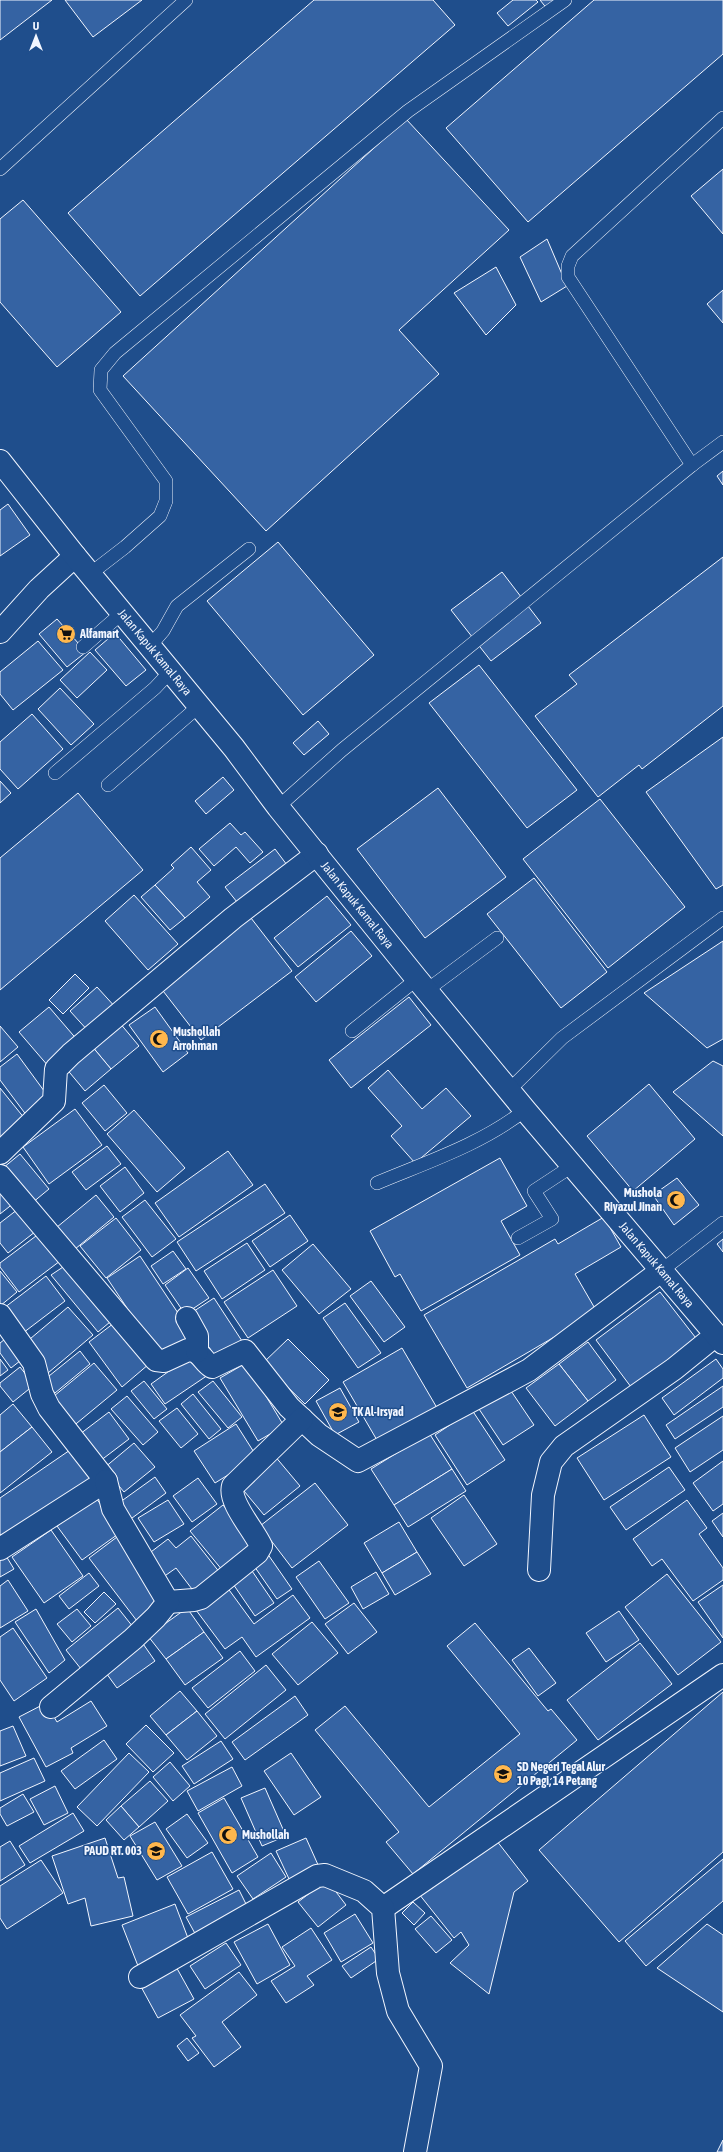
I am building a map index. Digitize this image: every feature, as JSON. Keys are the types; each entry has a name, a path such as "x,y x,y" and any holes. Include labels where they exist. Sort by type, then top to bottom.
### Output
{"street":[{"name":"Jalan Kapuk Kamal Raya","path":"0,461 75,556 234,748 278,807 422,985 572,1166 719,1339"},
{"path":"0,632 39,589 75,556"},
{"path":"0,1153 54,1101 56,1069 71,1054 233,918 317,854"},
{"path":"0,1176 156,1360 164,1361 188,1350 197,1351 212,1367 245,1351 289,1407 319,1435 358,1461 529,1370 661,1271"},
{"path":"0,1315 34,1363 42,1394 49,1408 106,1481 113,1509 168,1602"},
{"path":"186,1318 197,1336 197,1351"},
{"path":"539,1570 543,1495 551,1462 564,1446 719,1339"},
{"path":"51,1708 132,1639 156,1617 168,1602 201,1598 257,1553 261,1546 256,1535 236,1504 231,1492 233,1486 302,1419"},
{"path":"0,1549 106,1481"},
{"path":"382,1908 723,1675"},
{"path":"140,1977 317,1876 325,1875 364,1891 382,1908 388,1973 398,2011 431,2066 415,2152"}],"lane":[{"path":"0,169 186,0"},
{"path":"90,574 125,547 160,516 166,501 166,482 100,390 100,370 115,353 408,111 565,0"},
{"path":"692,465 568,277 568,266 572,256 723,118"},
{"path":"278,807 342,750 692,465 723,442"},
{"path":"150,646 163,631 178,606 249,549"},
{"path":"83,647 122,613"},
{"path":"55,773 154,688 170,672"},
{"path":"108,785 200,706"},
{"path":"509,1090 562,1038 723,918"},
{"path":"352,1031 497,938"},
{"path":"377,1183 455,1151 507,1125 526,1110"},
{"path":"518,1238 552,1219 534,1191 572,1166"},
{"path":"661,1271 723,1223"}],"building":[{"path":"0,0 52,0 0,40"},
{"path":"65,0 142,0 93,37"},
{"path":"314,0 433,0 455,25 140,296 68,213"},
{"path":"513,0 536,0 538,2 508,26 497,13"},
{"path":"540,0 560,0 548,10"},
{"path":"594,0 723,0 723,54 528,222 446,128"},
{"path":"406,119 509,230 399,330 439,374 266,531 123,376"},
{"path":"723,169 723,234 691,196"},
{"path":"23,200 121,312 57,367 0,302 0,219"},
{"path":"547,239 567,286 541,302 520,257"},
{"path":"496,267 516,305 486,335 454,293"},
{"path":"723,290 723,323 707,304"},
{"path":"723,471 723,485 717,476"},
{"path":"8,504 30,535 0,556 0,510"},
{"path":"278,542 374,655 303,715 207,601"},
{"path":"723,557 723,706 642,769 639,765 598,797 535,716 577,684 569,675"},
{"path":"502,572 541,623 491,661 451,610"},
{"path":"57,619 86,652 67,667 39,634"},
{"path":"115,633 146,670 126,686 95,650"},
{"path":"38,641 63,670 13,710 0,694 0,672"},
{"path":"90,652 107,670 77,698 60,680"},
{"path":"479,665 577,790 527,828 429,703"},
{"path":"60,688 94,724 71,745 38,709"},
{"path":"32,714 63,749 18,789 0,769 0,742"},
{"path":"318,721 329,734 304,755 293,743"},
{"path":"723,737 723,885 716,889 646,792"},
{"path":"223,777 234,790 206,814 195,801"},
{"path":"0,781 11,793 0,803"},
{"path":"438,788 506,877 425,938 357,849"},
{"path":"78,793 143,870 0,990 0,858"},
{"path":"600,799 685,907 608,968 523,859"},
{"path":"230,823 241,835 245,832 263,852 250,863 236,847 214,866 199,849"},
{"path":"191,847 211,870 197,882 210,897 185,918 155,885 174,868 171,865"},
{"path":"275,849 290,869 241,907 225,887"},
{"path":"534,878 607,972 561,1008 487,914"},
{"path":"155,885 185,918 170,930 141,897"},
{"path":"134,895 178,944 148,970 105,921"},
{"path":"327,896 351,925 298,967 274,938"},
{"path":"251,918 292,971 201,1040 160,987"},
{"path":"351,931 372,956 316,1002 295,977"},
{"path":"723,941 723,1039 707,1048 644,993"},
{"path":"75,974 89,988 63,1014 49,1000"},
{"path":"97,987 117,1009 90,1033 70,1011"},
{"path":"409,997 431,1025 351,1088 329,1060"},
{"path":"49,1007 79,1042 49,1067 19,1032"},
{"name":"Mushollah Arrohman","path":"155,1007 188,1053 163,1072 129,1025"},
{"path":"119,1022 139,1046 111,1069 91,1045"},
{"path":"0,1026 18,1047 0,1062"},
{"path":"91,1045 111,1069 85,1091 65,1067"},
{"path":"17,1054 50,1099 27,1116 0,1080 0,1067"},
{"path":"713,1061 723,1066 723,1136 673,1092"},
{"path":"388,1070 422,1109 446,1088 471,1116 415,1163 391,1136 402,1126 368,1088"},
{"path":"649,1084 695,1139 633,1191 587,1136"},
{"path":"104,1085 127,1113 105,1131 82,1103"},
{"path":"0,1088 25,1119 0,1139"},
{"path":"75,1109 102,1145 49,1184 23,1147"},
{"path":"134,1110 185,1168 157,1192 107,1134"},
{"path":"107,1146 121,1164 86,1190 72,1172"},
{"path":"228,1151 253,1185 179,1237 155,1203"},
{"path":"20,1154 49,1189 32,1203 3,1168"},
{"path":"500,1158 527,1206 501,1221 520,1255 421,1311 400,1274 395,1277 370,1231"},
{"path":"125,1167 144,1193 120,1212 100,1186"},
{"name":"Mushola Riyazul Jinan","path":"677,1178 699,1205 674,1225 653,1195"},
{"path":"0,1184 14,1203 0,1214"},
{"path":"265,1184 285,1213 196,1271 177,1242"},
{"path":"96,1195 114,1217 69,1254 51,1232"},
{"path":"145,1200 176,1239 152,1257 122,1217"},
{"path":"22,1206 40,1228 8,1253 0,1243 0,1223"},
{"path":"290,1215 308,1241 270,1267 252,1241"},
{"path":"604,1217 621,1247 575,1274 597,1312 467,1388 424,1315 555,1239 558,1244"},
{"path":"116,1218 141,1250 106,1278 80,1246"},
{"path":"44,1230 64,1258 19,1292 0,1267 0,1263"},
{"path":"723,1239 723,1252 717,1244"},
{"path":"247,1243 265,1270 222,1299 204,1271"},
{"path":"313,1244 351,1289 319,1314 282,1270"},
{"path":"173,1251 186,1269 163,1284 151,1266"},
{"path":"140,1256 194,1337 161,1359 107,1278"},
{"path":"69,1263 116,1317 98,1332 51,1275"},
{"path":"188,1268 209,1298 185,1314 165,1285"},
{"path":"273,1270 297,1306 248,1338 224,1302"},
{"path":"0,1271 17,1292 0,1306"},
{"path":"46,1276 65,1301 19,1336 0,1311"},
{"path":"371,1281 405,1327 384,1342 350,1296"},
{"path":"660,1292 699,1342 634,1391 596,1340"},
{"path":"214,1298 242,1341 216,1358 188,1315"},
{"path":"345,1303 381,1353 358,1368 323,1318"},
{"path":"68,1307 93,1335 48,1373 24,1344"},
{"path":"118,1320 149,1364 122,1387 89,1342"},
{"path":"9,1336 25,1357 11,1368 0,1353 0,1343"},
{"path":"288,1339 329,1380 305,1404 263,1363"},
{"path":"588,1342 616,1380 588,1401 559,1364"},
{"path":"402,1348 440,1413 381,1447 343,1382"},
{"path":"80,1351 90,1364 55,1393 44,1380"},
{"path":"193,1354 208,1375 165,1404 151,1384"},
{"path":"0,1359 8,1370 0,1376"},
{"path":"716,1359 723,1369 723,1378 674,1415 662,1398"},
{"path":"94,1363 117,1390 71,1428 48,1401"},
{"path":"246,1363 284,1426 258,1441 220,1378"},
{"path":"559,1364 588,1401 555,1426 526,1388"},
{"path":"20,1367 34,1385 13,1402 0,1386 0,1383"},
{"path":"144,1381 167,1409 154,1419 131,1391"},
{"path":"213,1381 242,1417 228,1428 198,1392"},
{"path":"507,1385 534,1425 503,1445 477,1406"},
{"path":"723,1386 723,1407 675,1439 666,1425"},
{"name":"TK Al-Irsyad","path":"340,1388 359,1422 335,1435 316,1401"},
{"path":"193,1394 221,1429 209,1439 181,1404"},
{"path":"127,1396 158,1432 143,1445 111,1409"},
{"path":"13,1404 32,1427 0,1452 0,1415"},
{"path":"177,1408 198,1434 181,1448 159,1421"},
{"path":"472,1410 505,1460 467,1485 435,1435"},
{"path":"109,1412 129,1439 100,1461 80,1434"},
{"path":"644,1415 671,1457 604,1500 577,1458"},
{"path":"723,1416 723,1450 690,1472 675,1448"},
{"path":"236,1424 257,1457 215,1483 194,1451"},
{"path":"32,1427 52,1452 0,1493 0,1452"},
{"path":"429,1433 452,1469 394,1505 371,1469"},
{"path":"134,1443 155,1467 124,1492 104,1468"},
{"path":"73,1448 95,1480 5,1542 0,1534 0,1498"},
{"path":"274,1455 300,1486 264,1515 239,1485"},
{"path":"723,1461 723,1504 713,1511 693,1483"},
{"path":"669,1467 685,1490 626,1530 610,1507"},
{"path":"452,1469 466,1491 408,1527 394,1505"},
{"path":"155,1477 166,1493 128,1521 116,1505"},
{"path":"198,1478 217,1504 192,1522 173,1496"},
{"path":"315,1483 348,1525 292,1568 260,1526"},
{"path":"464,1495 497,1544 464,1566 431,1518"},
{"path":"96,1498 121,1532 82,1560 57,1526"},
{"path":"168,1500 184,1524 154,1542 138,1518"},
{"path":"687,1500 707,1528 699,1534 723,1568 723,1580 693,1601 662,1559 652,1566 633,1539"},
{"path":"223,1505 256,1545 223,1571 190,1531"},
{"path":"723,1513 723,1537 712,1521"},
{"path":"399,1522 417,1552 382,1573 364,1543"},
{"path":"51,1530 83,1576 44,1603 12,1557"},
{"path":"191,1536 224,1578 198,1597 176,1568 159,1580 143,1558 168,1539 176,1548"},
{"path":"117,1537 165,1600 137,1621 89,1558"},
{"path":"3,1551 14,1569 0,1577 0,1553"},
{"path":"417,1552 431,1574 395,1595 382,1573"},
{"path":"267,1553 292,1589 277,1599 252,1563"},
{"path":"319,1561 349,1603 325,1619 296,1577"},
{"path":"250,1568 274,1603 255,1616 231,1581"},
{"path":"376,1572 389,1594 363,1609 351,1587"},
{"path":"89,1573 99,1586 69,1609 59,1596"},
{"path":"667,1574 721,1642 678,1675 625,1607"},
{"path":"8,1580 28,1611 0,1628 0,1586"},
{"path":"224,1583 254,1624 293,1595 310,1618 256,1657 242,1637 225,1649 193,1606"},
{"path":"723,1585 723,1638 698,1602"},
{"path":"104,1592 116,1604 95,1623 84,1612"},
{"path":"354,1603 377,1632 348,1654 325,1624"},
{"path":"118,1608 137,1632 85,1674 66,1650"},
{"path":"187,1608 204,1632 166,1659 148,1636"},
{"path":"36,1609 65,1660 49,1673 15,1622"},
{"path":"77,1609 91,1626 72,1642 57,1624"},
{"path":"619,1611 639,1640 606,1662 586,1633"},
{"path":"312,1622 338,1653 298,1685 272,1654"},
{"name":"SD Negeri Tegal Alur 10 Pagi, 14 Petang","path":"475,1623 548,1711 551,1709 577,1740 413,1874 386,1842 399,1832 315,1730 345,1706 429,1807 520,1734 447,1646"},
{"path":"13,1628 47,1678 14,1701 0,1680 0,1637"},
{"path":"204,1632 223,1658 185,1685 166,1659"},
{"path":"139,1638 155,1661 117,1688 101,1666"},
{"path":"640,1643 672,1684 598,1740 567,1700"},
{"path":"529,1648 556,1683 538,1696 512,1660"},
{"path":"240,1651 255,1671 208,1708 192,1688"},
{"path":"266,1665 286,1690 225,1739 205,1714"},
{"path":"180,1691 197,1711 166,1735 150,1716"},
{"path":"723,1692 723,1852 619,1942 539,1850"},
{"path":"295,1696 308,1715 245,1760 232,1742"},
{"path":"91,1701 107,1726 71,1748 73,1753 46,1767 19,1717 46,1703 57,1722"},
{"path":"197,1711 217,1736 187,1760 166,1735"},
{"path":"146,1725 174,1753 153,1772 126,1744"},
{"path":"13,1726 26,1756 0,1766 0,1731"},
{"path":"104,1740 117,1759 75,1789 61,1771"},
{"path":"221,1741 233,1759 194,1784 182,1766"},
{"path":"129,1753 149,1772 97,1826 77,1807"},
{"path":"291,1753 321,1797 294,1815 264,1771"},
{"path":"34,1758 45,1781 0,1801 0,1773"},
{"path":"170,1762 190,1786 173,1801 153,1777"},
{"path":"232,1767 242,1786 198,1811 187,1791"},
{"path":"150,1781 168,1801 139,1827 121,1806"},
{"path":"55,1786 68,1813 44,1825 30,1799"},
{"path":"265,1788 286,1836 262,1846 241,1798"},
{"path":"23,1794 34,1812 7,1826 0,1814 0,1808"},
{"name":"Mushollah","path":"224,1798 258,1857 232,1873 198,1813"},
{"path":"121,1806 139,1827 124,1840 106,1820"},
{"path":"73,1813 84,1831 30,1863 19,1846"},
{"path":"187,1814 208,1843 187,1858 166,1829"},
{"name":"PAUD RT. 003","path":"155,1822 182,1866 157,1880 130,1836"},
{"path":"493,1836 528,1881 514,1892 489,1994 450,1963 469,1945 461,1932 454,1938 419,1894"},
{"path":"105,1838 118,1878 124,1877 133,1916 91,1926 85,1898 68,1904 52,1856"},
{"path":"306,1838 319,1867 290,1881 276,1851"},
{"path":"10,1841 25,1865 0,1881 0,1847"},
{"path":"212,1852 233,1889 188,1914 167,1877"},
{"path":"271,1853 286,1877 253,1899 237,1876"},
{"path":"723,1859 723,1901 646,1966 625,1941"},
{"path":"41,1860 63,1893 7,1929 0,1918 0,1886"},
{"path":"327,1880 346,1905 318,1927 298,1902"},
{"path":"239,1890 250,1912 198,1939 186,1917"},
{"path":"413,1902 425,1913 414,1925 402,1913"},
{"path":"175,1904 191,1946 138,1966 122,1925"},
{"path":"355,1914 373,1943 341,1962 324,1933"},
{"path":"431,1916 452,1940 436,1953 415,1929"},
{"path":"268,1924 290,1965 257,1984 234,1942"},
{"path":"707,1924 723,1935 723,2012 657,1968"},
{"path":"311,1928 332,1960 307,1976 314,1985 286,2003 271,1981 295,1966 282,1947"},
{"path":"226,1943 241,1965 205,1989 190,1966"},
{"path":"371,1947 379,1959 351,1978 342,1966"},
{"path":"174,1963 194,1999 158,2018 139,1983"},
{"path":"239,1972 257,1995 222,2022 241,2047 214,2067 192,2038 196,2036 180,2015"},
{"path":"187,2038 199,2053 188,2061 177,2046"},
{"path":"723,2140 723,2152 717,2152"}],"place":[{"name":"Alfamart","path":"66,634"},
{"name":"Mushollah Arrohman","path":"159,1039"},
{"name":"Mushola Riyazul Jinan","path":"676,1200"},
{"name":"TK Al-Irsyad","path":"338,1412"},
{"name":"SD Negeri Tegal Alur 10 Pagi, 14 Petang","path":"503,1774"},
{"name":"Mushollah","path":"228,1835"},
{"name":"PAUD RT. 003","path":"156,1851"}]}
